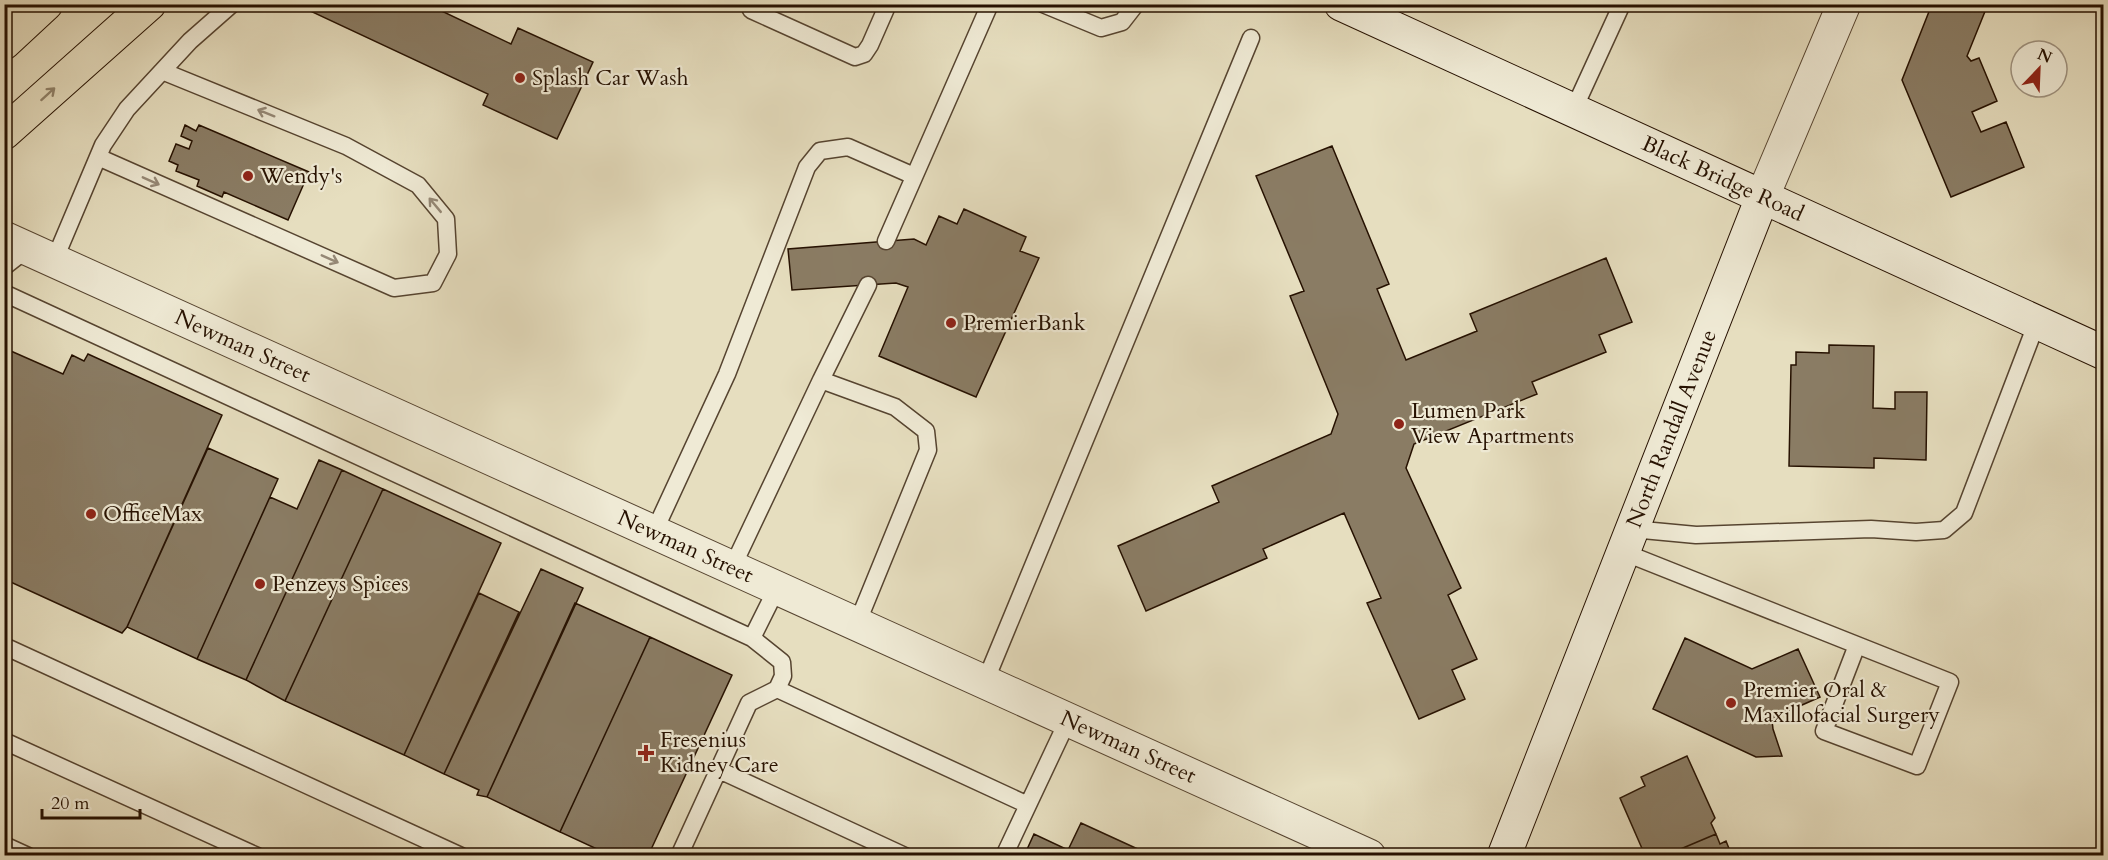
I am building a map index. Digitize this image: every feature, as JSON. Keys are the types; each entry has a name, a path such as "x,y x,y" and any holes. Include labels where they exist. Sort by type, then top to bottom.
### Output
{"main road":[{"path":"4,43 46,4"},
{"path":"4,133 149,4"}],"street":[{"name":"Black Bridge Road","path":"1341,4 2103,353"},
{"name":"North Randall Avenue","path":"1504,855 1762,198 1844,4"},
{"name":"Newman Street","path":"22,254 654,532 1369,855"}],"lane":[{"path":"22,254 98,157 103,145 127,109 190,41 232,4"},
{"path":"747,6 855,57 864,54 870,45 888,4"},
{"path":"886,241 990,4"},
{"path":"1043,4 1101,28 1122,22 1136,4"},
{"path":"1573,111 1622,4"},
{"path":"985,682 1251,38"},
{"path":"98,157 394,288 433,283 448,254 446,219 418,185 346,146 162,71"},
{"path":"654,532 727,374 807,167 820,151 848,147 914,176"},
{"path":"732,568 868,285"},
{"path":"4,293 752,638 782,662 783,676 777,689 749,703 683,854"},
{"path":"1628,540 1696,535 1871,529 1916,532 1944,530 1964,513 2037,322"},
{"path":"821,380 895,407 926,431 928,450 857,624"},
{"path":"1628,540 1857,645 1950,682 1917,766 1824,731 1857,645"},
{"path":"752,638 777,588"},
{"path":"4,646 460,855"},
{"path":"777,689 1028,805"},
{"path":"1004,855 1068,720"},
{"path":"4,741 256,855"},
{"path":"719,770 905,855"},
{"path":"4,845 28,855"}],"building":[{"name":"Splash Car Wash","path":"311,4 427,4 511,44 518,28 593,62 557,139 483,105 488,94 308,10"},
{"path":"1932,4 1988,4 1967,56 1971,61 1979,58 1997,101 1972,112 1981,132 2006,122 2024,167 1951,197 1902,80"},
{"name":"Wendy's","path":"185,125 196,131 199,125 309,172 288,220 224,192 222,197 197,186 199,180 176,171 178,165 169,161 176,144 189,149 192,141 181,136"},
{"name":"Lumen Park View Apartments","path":"1332,146 1389,284 1377,289 1406,360 1477,331 1470,314 1606,258 1632,322 1599,335 1606,352 1532,382 1537,394 1414,444 1406,468 1461,588 1448,595 1477,659 1452,670 1465,699 1419,719 1367,603 1381,598 1344,513 1263,549 1267,558 1146,611 1118,546 1219,502 1212,486 1331,434 1338,414 1290,296 1304,291 1256,176"},
{"name":"PremierBank","path":"964,209 1026,237 1020,251 1039,258 976,397 879,356 908,287 896,283 792,290 788,249 914,239 926,245 939,216 957,224"},
{"path":"1829,345 1874,346 1873,408 1895,409 1895,392 1927,392 1926,460 1874,458 1874,468 1789,466 1791,365 1796,365 1796,352 1829,353"},
{"name":"OfficeMax","path":"4,348 63,374 72,355 84,361 88,354 222,415 127,627 122,633 4,579"},
{"path":"208,448 278,479 197,659 127,627"},
{"name":"Penzeys Spices","path":"319,460 342,470 246,680 197,659 270,497 297,509"},
{"path":"342,470 383,489 285,701 246,680"},
{"path":"383,489 501,543 404,755 285,701"},
{"path":"541,569 583,588 487,797 477,795 479,790 444,774"},
{"path":"479,593 519,612 444,774 404,755"},
{"path":"575,603 650,637 560,832 487,797"},
{"name":"Fresenius Kidney Care","path":"650,637 732,675 648,856 612,856 560,832"},
{"name":"Premier Oral & Maxillofacial Surgery","path":"1685,638 1752,669 1798,649 1820,697 1772,720 1782,756 1756,757 1653,709"},
{"path":"1687,756 1715,818 1711,823 1716,834 1664,856 1652,856 1651,850 1644,853 1620,798 1645,786 1641,777"},
{"path":"1081,823 1153,856 1024,856 1034,834 1068,850"},
{"path":"1716,834 1720,844 1726,841 1732,856 1664,856"}],"place":[{"name":"Splash Car Wash","path":"520,78"},
{"name":"Wendy's","path":"248,176"},
{"name":"PremierBank","path":"951,323"},
{"name":"Lumen Park View Apartments","path":"1399,424"},
{"name":"OfficeMax","path":"91,514"},
{"name":"Penzeys Spices","path":"260,584"},
{"name":"Premier Oral & Maxillofacial Surgery","path":"1731,703"},
{"name":"Fresenius Kidney Care","path":"646,753"}]}
